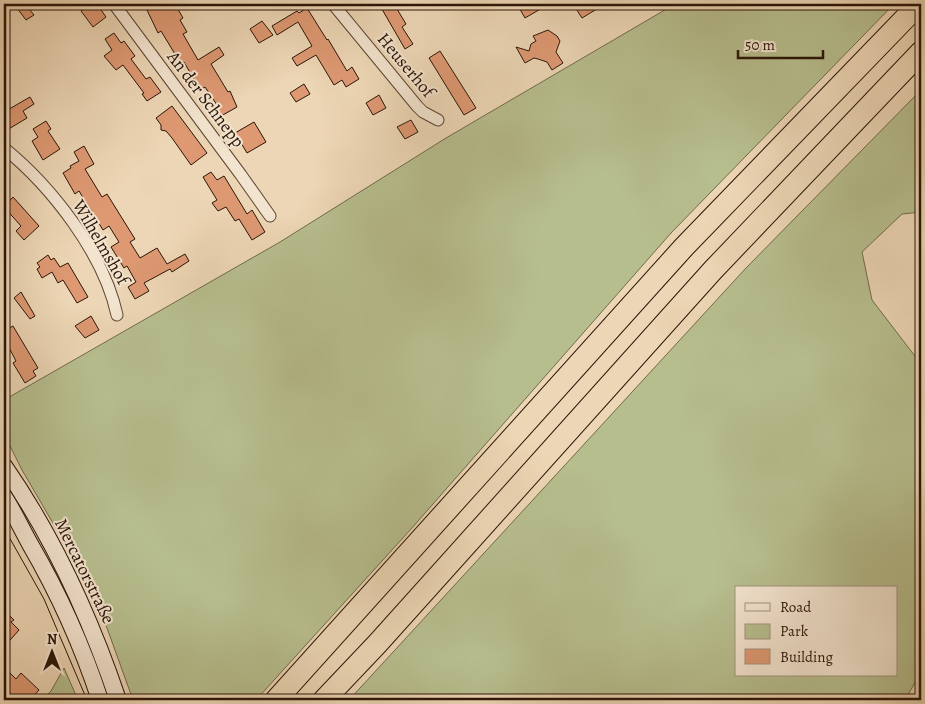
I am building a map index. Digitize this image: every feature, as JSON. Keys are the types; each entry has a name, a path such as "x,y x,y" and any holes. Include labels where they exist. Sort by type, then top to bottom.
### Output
{"highway":[{"path":"276,700 684,247 919,4"},
{"path":"324,700 378,644 713,270 921,52"}],"main road":[{"name":"Mercatorstraße","path":"4,466 52,544 80,599 118,700"},
{"name":"Mercatorstraße","path":"4,497 63,606 87,662 100,700"},
{"path":"4,508 29,543"}],"street":[{"name":"An der Schnepp","path":"114,4 270,216"},
{"name":"Heuserhof","path":"333,4 417,106 423,112 438,120"},
{"name":"Wilhelmshof","path":"4,148 28,170 64,209 102,271 113,295 117,315"}],"green space":[{"path":"675,4 894,4 671,233 411,529 256,700 133,700 107,628 68,549 22,470 4,434 4,400 280,242 446,138"},
{"path":"921,90 921,212 902,214 862,252 872,300 921,364 921,672 905,700 349,700 746,268"},
{"path":"64,668 78,700 42,700 51,691"}],"building":[{"path":"14,4 25,4 34,15 26,20"},
{"path":"90,4 97,4 106,17 93,27 81,11"},
{"path":"153,4 175,4 183,18 180,20 187,32 183,34 198,60 219,47 224,55 211,64 228,92 230,91 237,107 221,116 215,106 217,105 205,87 200,90 184,62 181,64 161,31 158,33 146,8"},
{"path":"379,4 394,4 406,24 402,27 413,44 405,49"},
{"path":"517,4 549,4 525,18"},
{"path":"573,4 605,4 582,18"},
{"path":"307,8 347,71 352,67 359,79 346,87 342,80 334,85 316,55 297,66 292,58 312,46 298,22 277,35 272,26 297,11 299,13"},
{"path":"262,21 273,35 259,43 250,29"},
{"path":"548,30 557,36 560,41 556,52 563,63 552,70 547,62 538,59 534,58 525,63 516,47 529,51 531,44 536,41 533,36"},
{"path":"114,33 121,43 124,41 135,56 131,59 146,79 150,77 161,92 147,101 142,94 144,93 123,65 116,70 104,56 112,50 105,39"},
{"path":"440,51 476,108 464,115 429,58"},
{"path":"304,84 310,94 296,102 290,93"},
{"path":"379,95 386,108 373,115 366,103"},
{"path":"30,97 34,104 23,111 27,118 7,130 4,126 4,112"},
{"path":"172,106 207,153 191,165 166,131 161,130 161,125 156,118"},
{"path":"411,120 418,132 405,139 397,127"},
{"path":"46,121 51,129 48,131 60,149 43,160 32,141 38,137 33,129"},
{"path":"254,122 266,142 247,153 235,133"},
{"path":"84,146 94,164 85,169 102,197 107,194 135,239 130,242 140,258 157,248 167,264 185,254 189,261 172,272 170,269 144,283 149,291 135,299 128,287 136,282 127,266 124,268 111,247 119,242 109,226 103,230 79,191 75,194 63,173 79,161 74,152"},
{"path":"211,172 217,180 224,176 247,214 252,210 265,232 252,240 239,219 235,221 226,207 218,211 212,203 217,200 203,177"},
{"path":"13,197 39,226 24,240 16,231 21,226 4,207"},
{"path":"48,255 51,260 54,258 60,267 68,263 88,297 77,303 63,280 58,283 52,272 42,278 37,269 40,267 37,263"},
{"path":"21,292 35,316 30,319 14,298"},
{"path":"91,316 99,330 85,338 75,326"},
{"path":"13,326 38,368 33,371 36,376 25,383 13,363 16,361 4,338 4,331"},
{"path":"4,610 14,620 11,622 19,630 4,647"},
{"path":"4,667 16,679 21,673 39,690 30,700 18,700 4,689"}],"tram line":[{"path":"4,528 44,599 87,700"}]}
